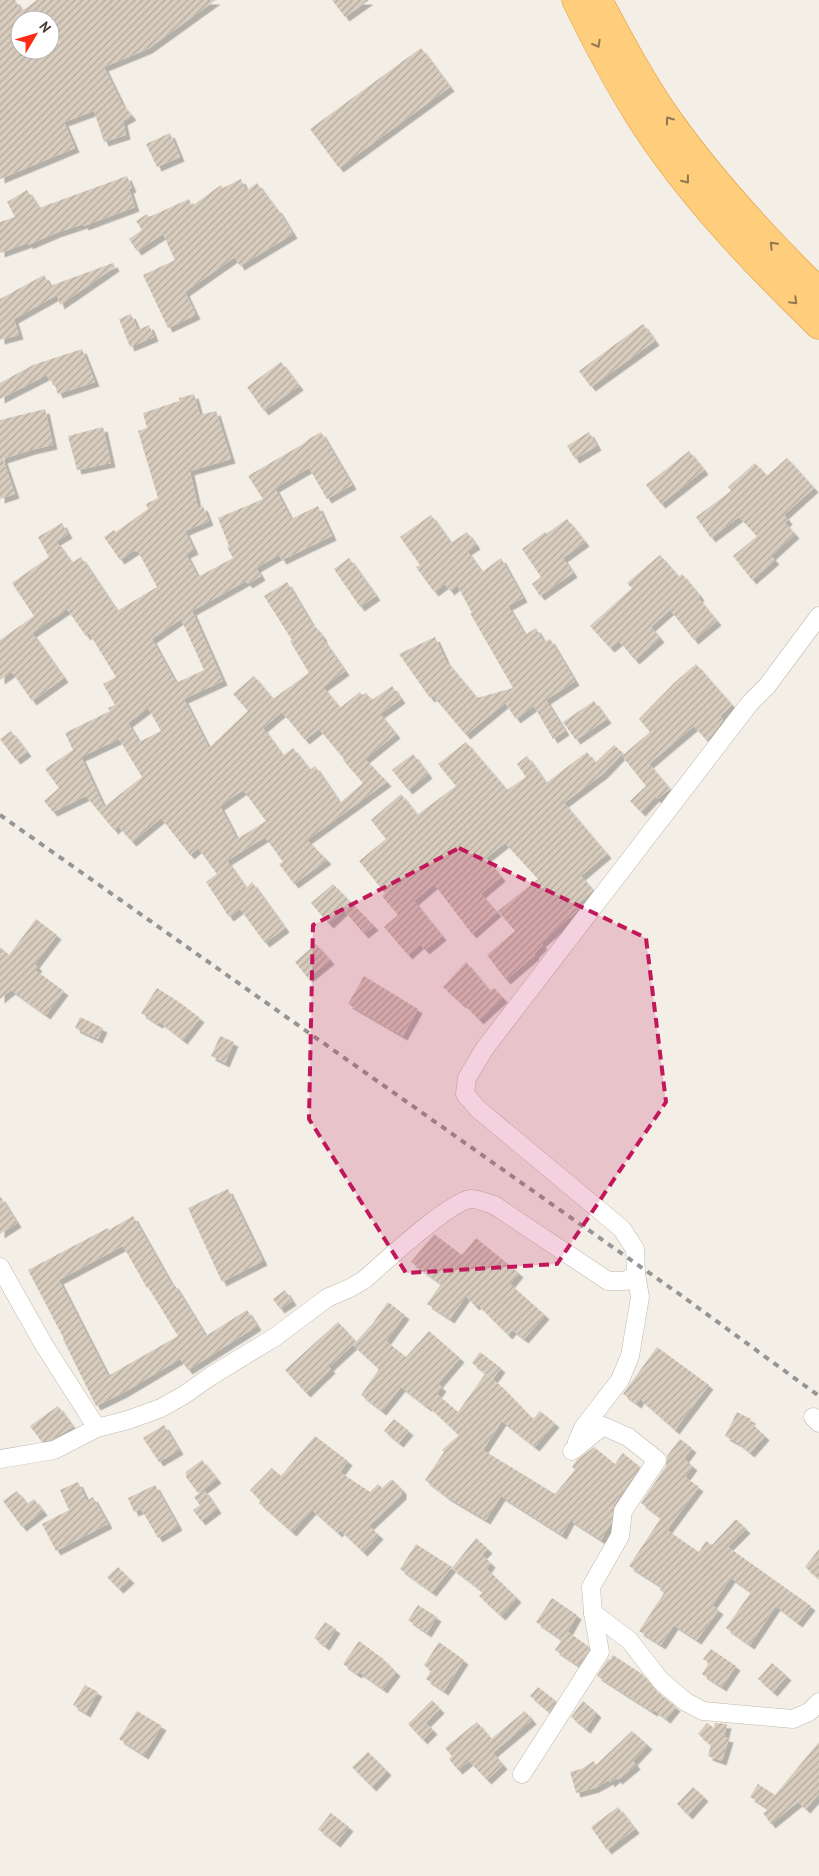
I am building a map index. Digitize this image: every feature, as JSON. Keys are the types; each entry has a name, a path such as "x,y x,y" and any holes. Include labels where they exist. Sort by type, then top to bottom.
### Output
{"highway":[{"path":"576,0 638,115 667,156 704,203 755,260 819,325"},
{"path":"598,0 642,80 669,121 731,198 819,292"}],"street":[{"path":"522,1774 600,1652 593,1613 591,1587 620,1536 623,1511 657,1460 628,1437 602,1426 572,1451 583,1428 620,1380 630,1356 640,1297 636,1274 635,1250 622,1229 478,1109 465,1094 466,1078 485,1048 750,703 767,686 819,616"},
{"path":"0,1459 54,1450 97,1428 161,1408 275,1337 327,1298 364,1280 438,1217 456,1205 472,1199 494,1205 608,1282 626,1281 636,1274"},
{"path":"0,1267 44,1345 97,1428"},
{"path":"593,1613 629,1640 661,1681 686,1702 703,1711 793,1719 810,1712 819,1702"}],"highlighted area":[{"path":"459,848 646,938 666,1102 557,1264 406,1273 309,1119 313,925"}],"building":[{"path":"0,0 15,0 21,10 10,10 10,60 60,60 60,10 23,10 37,0 216,0 148,49 104,67 122,104 132,116 123,121 126,135 104,142 94,111 64,122 75,148 0,179"},
{"path":"332,0 369,0 345,17"},
{"path":"421,48 450,87 339,168 310,129"},
{"path":"170,133 180,157 157,167 146,144"},
{"path":"127,176 132,188 129,189 135,207 84,226 83,224 28,245 28,243 0,253 0,222 15,217 7,202 27,190 39,208"},
{"path":"241,179 246,191 257,183 277,208 293,234 240,266 235,257 185,292 196,315 168,328 143,275 175,260 163,234 137,251 129,239 142,230 136,221 147,214 149,217 189,199 192,206 221,185 223,188"},
{"path":"113,263 115,267 60,305 57,295 14,319 19,335 0,340 0,299 44,275 50,286"},
{"path":"131,314 138,330 149,325 154,337 130,347 119,319"},
{"path":"643,324 655,341 591,387 579,371"},
{"path":"82,349 95,382 58,394 53,380 49,381 47,375 0,399 0,383 33,365"},
{"path":"281,362 299,386 264,411 247,387"},
{"path":"194,394 200,415 216,411 231,459 190,471 198,508 203,506 209,521 185,531 194,550 186,554 198,577 233,558 227,547 229,546 218,518 263,499 248,476 309,439 321,432 352,485 327,499 309,468 275,488 291,519 318,506 332,536 282,560 279,555 256,568 261,576 248,584 246,581 192,611 223,681 184,699 209,748 248,711 233,694 254,676 273,699 309,673 290,641 292,640 264,596 287,582 313,626 323,637 345,671 323,687 340,708 360,692 362,695 366,693 372,700 392,686 401,699 380,714 396,734 365,759 387,782 307,840 327,860 294,884 279,864 283,862 265,837 227,861 246,888 252,882 285,928 265,943 240,909 229,917 206,882 217,874 198,848 190,855 161,818 132,842 118,826 114,830 86,796 53,812 44,801 59,788 45,769 73,750 65,733 110,711 108,708 115,705 103,684 116,677 89,633 86,636 67,609 32,633 64,678 32,701 12,672 0,680 0,640 34,616 12,583 49,557 38,537 62,523 68,534 56,541 72,563 81,557 117,611 157,587 138,551 136,552 135,550 120,560 104,537 114,530 116,532 148,509 146,504 158,498 138,431 147,428 143,413 179,401 179,398","holes":["181,619 204,670 176,683 152,639","148,708 161,731 139,742 128,723","282,712 305,740 319,729 363,783 340,803 315,766 310,770 293,748 283,756 263,728","119,739 142,777 104,807 81,757","243,790 266,821 237,839 220,806"]},
{"path":"45,409 53,445 3,459 15,494 0,499 0,420"},
{"path":"103,427 111,463 77,470 68,436"},
{"path":"589,432 597,446 575,459 567,446"},
{"path":"689,451 704,470 661,504 646,485"},
{"path":"787,458 814,488 784,515 788,520 785,523 795,534 771,556 775,560 752,580 733,556 757,536 739,517 711,538 696,517 731,491 728,487 755,463 767,476"},
{"path":"431,515 451,543 467,532 476,545 467,551 482,572 501,558 523,598 508,606 525,635 536,628 544,642 550,639 575,681 546,700 565,731 553,739 534,706 516,719 505,703 466,735 433,696 430,698 399,654 435,637 446,661 477,698 513,688 470,613 472,613 457,585 450,591 445,584 434,592 416,567 420,565 400,537"},
{"path":"567,519 585,542 563,558 573,573 540,596 532,584 541,577 522,549"},
{"path":"660,555 679,577 682,574 700,596 698,598 717,621 694,640 670,610 651,627 660,638 635,660 619,641 610,648 590,626 632,588 627,583"},
{"path":"349,558 376,596 360,607 334,569"},
{"path":"696,664 732,705 720,716 723,720 707,741 694,726 649,764 670,789 657,799 655,797 641,812 630,801 646,786 622,756 650,732 639,719 674,683"},
{"path":"594,701 607,719 576,740 563,722"},
{"path":"11,731 27,752 16,760 0,739"},
{"path":"466,742 507,790 526,777 517,764 527,756 546,783 587,752 595,763 614,745 623,753 603,774 564,803 607,854 581,876 593,890 579,903 581,905 577,911 541,943 543,945 535,955 506,980 487,955 515,931 498,911 538,879 505,843 486,858 501,877 481,894 497,912 472,934 434,884 414,901 442,936 425,950 420,944 408,955 384,927 398,915 382,896 385,893 359,861 386,839 371,820 401,794 417,815 456,786 438,764"},
{"path":"413,754 428,774 408,790 392,770"},
{"path":"333,884 374,926 364,934 344,910 329,924 311,903"},
{"path":"36,919 57,935 35,964 38,967 35,970 64,991 46,1015 11,990 0,999 0,947 9,955"},
{"path":"316,944 330,960 308,978 295,962"},
{"path":"466,962 490,991 494,988 503,998 479,1020 463,1003 443,987"},
{"path":"364,976 418,1009 403,1036 348,1004"},
{"path":"157,988 200,1018 183,1040 160,1022 158,1024 141,1013"},
{"path":"80,1017 103,1028 98,1039 75,1028"},
{"path":"220,1036 234,1042 225,1063 211,1056"},
{"path":"228,1189 263,1261 222,1282 188,1208"},
{"path":"0,1196 17,1223 0,1234"},
{"path":"133,1216 172,1285 174,1284 206,1336 247,1310 257,1326 188,1370 180,1359 123,1393 96,1406 28,1270 108,1228 109,1230","holes":["123,1246 178,1336 108,1376 59,1280"]},
{"path":"434,1234 462,1255 476,1238 519,1273 510,1284 545,1315 524,1339 512,1330 508,1335 477,1304 475,1306 466,1296 450,1319 427,1304 441,1284 411,1262"},
{"path":"285,1290 292,1301 280,1309 273,1299"},
{"path":"388,1302 405,1315 386,1341 406,1357 429,1331 460,1358 438,1384 442,1387 437,1394 458,1412 485,1374 500,1385 533,1419 540,1411 555,1423 535,1447 502,1421 483,1450 555,1494 575,1470 572,1467 577,1460 594,1447 615,1464 623,1453 640,1467 614,1505 611,1523 601,1540 570,1520 562,1535 501,1496 486,1520 447,1497 425,1480 444,1452 442,1450 459,1435 428,1406 401,1387 382,1411 361,1395 379,1369 353,1345 373,1323"},
{"path":"338,1322 356,1342 329,1367 331,1369 306,1393 285,1370"},
{"path":"657,1347 709,1385 675,1430 640,1399 637,1404 623,1394"},
{"path":"480,1352 501,1368 493,1379 472,1363"},
{"path":"58,1406 73,1427 51,1440 41,1441 30,1426"},
{"path":"737,1412 751,1419 750,1422 765,1436 750,1453 738,1443 725,1436"},
{"path":"394,1419 409,1431 399,1443 384,1431"},
{"path":"164,1425 179,1450 159,1462 143,1438"},
{"path":"315,1436 348,1461 340,1472 370,1492 378,1484 382,1488 392,1479 402,1490 402,1495 369,1526 379,1535 363,1552 340,1530 338,1533 312,1510 292,1532 259,1503 261,1501 250,1490 272,1468 281,1476"},
{"path":"680,1439 692,1448 684,1459 693,1466 685,1477 699,1487 667,1530 699,1552 706,1541 712,1545 736,1519 746,1529 728,1547 811,1606 798,1623 776,1606 750,1645 726,1628 751,1592 731,1578 712,1605 719,1610 697,1640 674,1625 661,1645 639,1631 664,1593 660,1590 662,1587 629,1566 661,1518 641,1503 666,1466 667,1456"},
{"path":"202,1460 217,1479 198,1493 186,1477 186,1472"},
{"path":"78,1482 87,1501 93,1497 108,1524 56,1551 42,1524 69,1510 60,1490"},
{"path":"155,1485 178,1526 158,1538 141,1509 134,1512 128,1498"},
{"path":"204,1490 217,1509 201,1521 193,1510 200,1505 194,1497"},
{"path":"17,1491 27,1504 34,1499 43,1511 22,1527 3,1501"},
{"path":"476,1538 488,1549 482,1555 491,1563 487,1569 517,1598 501,1616 479,1596 483,1592 452,1568"},
{"path":"416,1544 452,1567 432,1592 400,1569"},
{"path":"819,1549 819,1579 805,1567"},
{"path":"118,1567 130,1579 119,1589 107,1577"},
{"path":"552,1598 577,1615 566,1635 568,1632 588,1646 589,1650 579,1666 555,1650 562,1640 536,1622"},
{"path":"418,1605 437,1617 427,1633 408,1620"},
{"path":"325,1622 336,1629 325,1646 314,1638"},
{"path":"359,1641 382,1658 396,1672 383,1689 359,1672 357,1674 343,1664"},
{"path":"439,1642 464,1660 444,1691 426,1679 431,1671 424,1665"},
{"path":"711,1649 736,1666 722,1687 702,1674 709,1663 703,1659"},
{"path":"613,1655 642,1674 654,1689 676,1707 666,1719 597,1676 608,1659 610,1660"},
{"path":"772,1663 787,1676 773,1692 758,1679"},
{"path":"85,1685 98,1692 86,1713 73,1705"},
{"path":"538,1687 556,1701 549,1712 530,1696"},
{"path":"432,1700 440,1709 426,1723 433,1730 423,1740 408,1724"},
{"path":"583,1701 597,1713 586,1729 571,1717"},
{"path":"137,1711 162,1726 144,1755 119,1739"},
{"path":"525,1711 532,1720 493,1753 503,1765 487,1780 469,1761 458,1770 449,1759 452,1756 445,1748 477,1722 491,1739"},
{"path":"707,1723 714,1728 715,1723 727,1724 724,1737 729,1738 722,1761 708,1756 711,1745 698,1734"},
{"path":"632,1731 648,1745 633,1761 636,1765 618,1780 616,1778 610,1783 609,1780 595,1788 576,1793 570,1772 581,1769 594,1761 596,1765"},
{"path":"819,1742 819,1794 806,1809 798,1802 771,1824 763,1813 769,1809 750,1797 758,1784 775,1795"},
{"path":"368,1752 387,1771 372,1787 352,1767"},
{"path":"693,1787 704,1797 688,1815 677,1804"},
{"path":"618,1807 635,1829 607,1850 591,1827"},
{"path":"331,1813 349,1827 336,1843 318,1829"}],"railway":[{"path":"0,815 682,1296 819,1396"}]}
